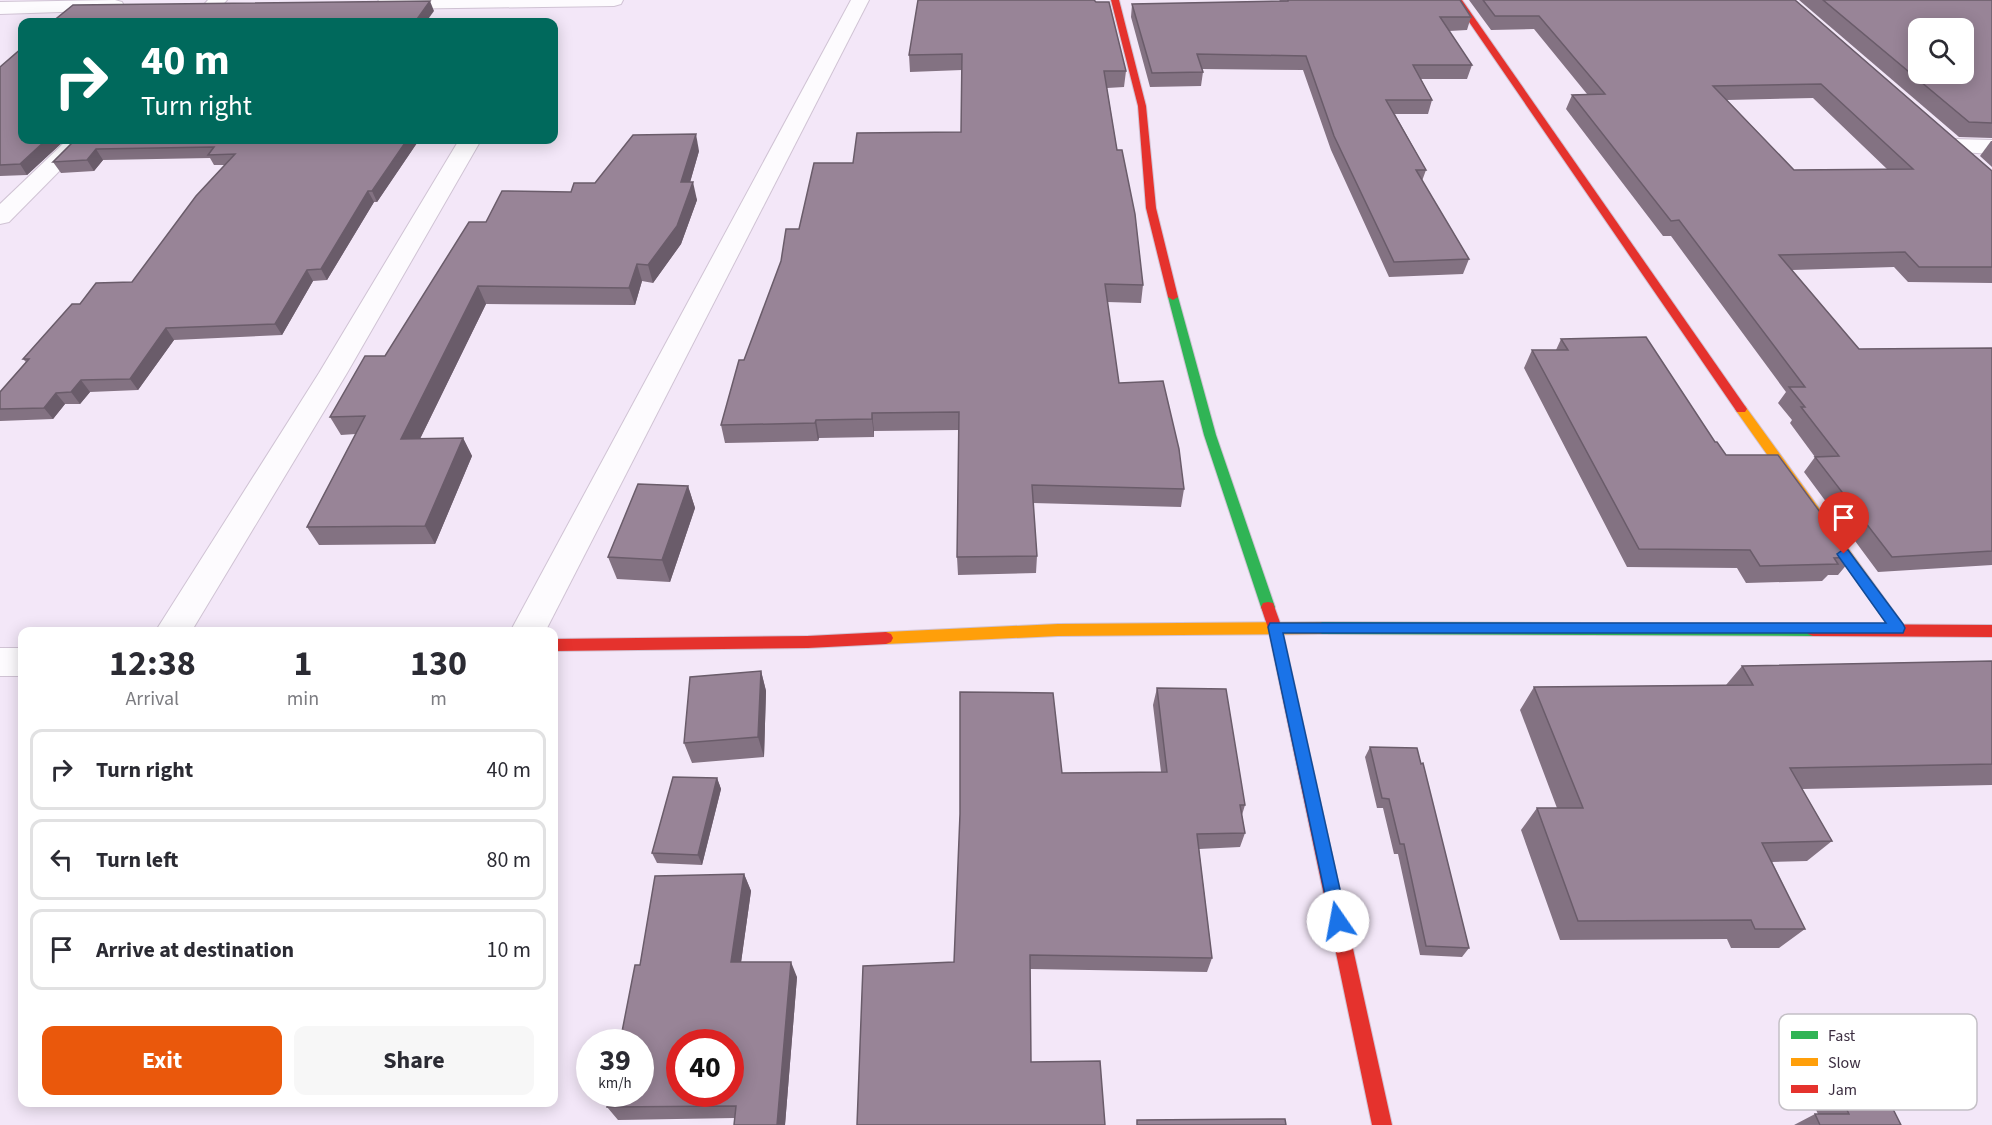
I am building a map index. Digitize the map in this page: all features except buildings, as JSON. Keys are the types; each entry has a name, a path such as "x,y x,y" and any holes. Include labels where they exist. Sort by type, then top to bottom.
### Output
{"street":[{"path":"369,3 614,0"},
{"path":"530,627 860,0"},
{"path":"1115,0 1142,106 1151,208 1210,435 1275,627 1382,1125"},
{"path":"1458,0 1789,479 1898,628"},
{"path":"538,18 549,1"},
{"path":"193,14 216,2 237,4"},
{"path":"0,8 130,6"},
{"path":"1935,131 1976,167"},
{"path":"0,217 75,144"},
{"path":"175,627 333,373 468,144"},
{"path":"1953,146 1992,147"},
{"path":"558,645 808,642 1058,630 1275,627 1898,628 1992,631"},
{"path":"0,662 18,662"}],"traffic: fast":[{"path":"1173,297 1210,435 1268,607"},
{"path":"1320,628 1813,630"}],"traffic: slow":[{"path":"1741,409 1898,628"},
{"path":"886,638 1058,630 1320,628"}],"traffic: jam":[{"path":"1115,0 1142,106 1151,208 1173,297"},
{"path":"1458,0 1741,409"},
{"path":"1268,607 1275,628 1382,1125"},
{"path":"1813,630 1992,631"},
{"path":"558,645 808,642 886,638"}],"route":[{"path":"1338,921 1275,627 1898,628 1844,554"}]}
